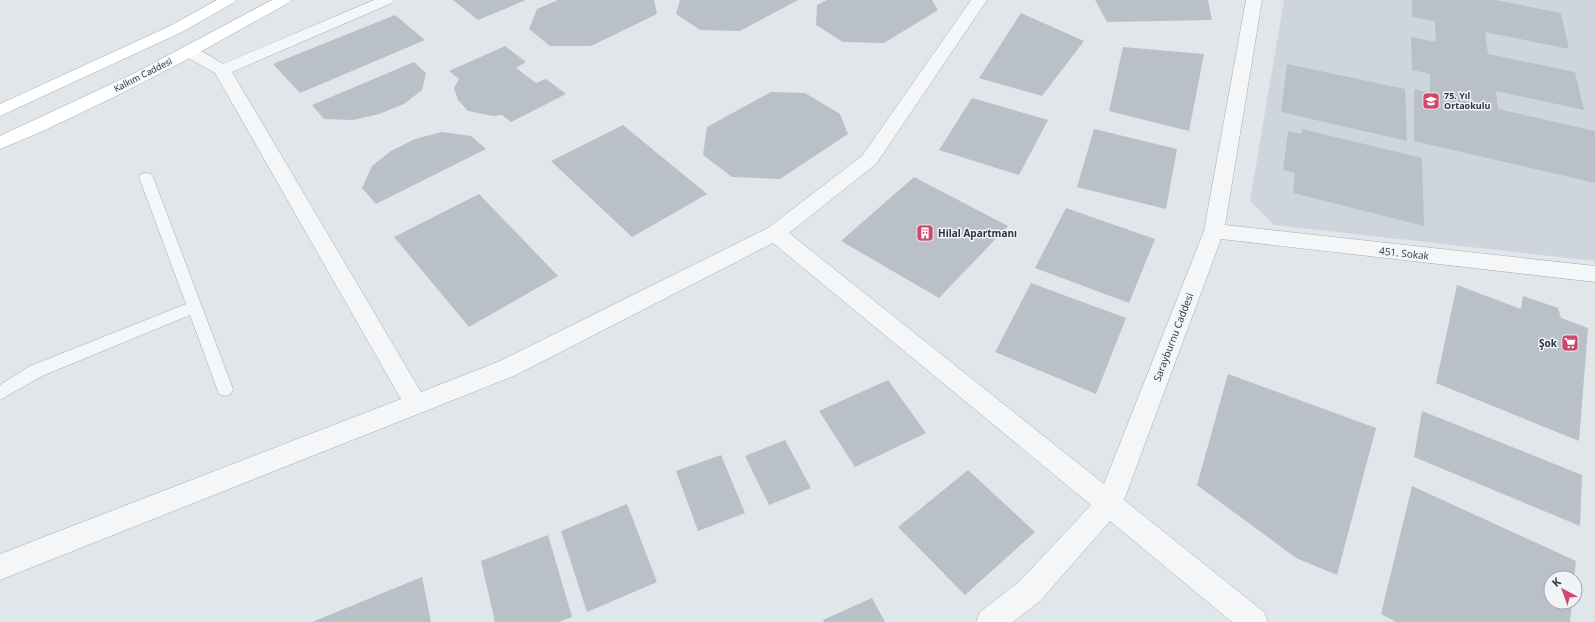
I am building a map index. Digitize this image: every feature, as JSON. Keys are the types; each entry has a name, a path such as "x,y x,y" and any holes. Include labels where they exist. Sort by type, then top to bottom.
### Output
{"main road":[{"path":"0,111 176,29 228,0"},
{"name":"Kalkım Caddesi","path":"0,143 53,120 189,52 283,0"}],"street":[{"path":"222,70 387,0"},
{"path":"0,567 508,368 775,233 869,160 979,0"},
{"name":"Sarayburnu Caddesi","path":"990,622 1030,591 1109,504 1214,231 1254,0"},
{"path":"189,52 222,70 416,404"},
{"name":"451. Sokak","path":"1214,231 1595,274"},
{"path":"775,233 1254,622"}],"lane":[{"path":"146,177 225,389"},
{"path":"0,393 36,371 194,307"}],"shaded area":[{"name":"75. Yıl Ortaokulu","path":"1284,0 1595,0 1595,261 1274,225 1250,201"}],"building":[{"path":"453,0 526,0 478,20"},
{"path":"558,0 654,0 657,14 591,46 550,46 529,29 537,9"},
{"path":"680,0 798,0 740,31 700,30 676,14"},
{"path":"827,0 932,0 938,10 884,43 843,42 816,25 817,5"},
{"path":"1095,0 1208,0 1212,20 1107,22"},
{"path":"1412,0 1495,0 1561,13 1569,49 1485,32 1488,54 1575,72 1584,110 1496,91 1498,109 1595,131 1595,183 1414,141 1414,89 1430,93 1430,74 1412,70 1411,37 1436,42 1435,21 1412,17"},
{"path":"1021,13 1084,41 1042,96 979,78"},
{"path":"395,15 425,40 300,93 273,64"},
{"path":"505,46 526,62 516,68 536,83 546,79 566,94 511,122 502,115 493,116 468,111 458,100 454,88 459,79 449,71"},
{"path":"1123,47 1204,54 1189,131 1109,111"},
{"path":"414,62 426,73 422,90 404,104 379,114 353,120 324,119 312,105"},
{"path":"1287,64 1405,89 1407,141 1281,112"},
{"path":"771,92 805,93 840,114 848,134 780,179 732,177 703,155 707,127"},
{"path":"972,98 1048,120 1019,175 939,150"},
{"path":"623,125 707,194 632,237 551,161"},
{"path":"1094,129 1177,149 1166,209 1077,187"},
{"path":"1302,129 1422,158 1424,226 1293,193 1295,173 1283,170 1288,131 1301,134"},
{"path":"442,132 471,136 486,149 376,204 362,188 372,166 391,151 415,139"},
{"name":"Hilal Apartmanı","path":"914,177 1008,226 939,298 841,241"},
{"path":"479,194 558,276 469,327 394,237"},
{"path":"1066,208 1155,239 1129,303 1035,268"},
{"path":"1031,283 1126,318 1096,394 995,352"},
{"path":"1457,285 1521,309 1523,296 1558,308 1561,318 1588,328 1579,441 1436,383"},
{"path":"1228,374 1376,428 1337,575 1296,558 1197,485"},
{"path":"888,380 926,433 855,467 819,411"},
{"path":"1422,411 1582,475 1580,526 1414,457"},
{"path":"785,440 811,488 769,505 745,456"},
{"path":"721,455 745,513 698,531 676,471"},
{"path":"968,470 1035,532 965,595 898,527"},
{"path":"1412,486 1576,561 1575,570 1543,570 1543,610 1571,610 1570,622 1396,622 1381,614"},
{"path":"627,504 657,582 587,612 561,531"},
{"path":"548,535 572,617 559,622 495,622 481,561"},
{"path":"422,577 431,622 312,622"},
{"path":"872,598 885,622 824,622 823,620"}],"place":[{"name":"75. Yıl Ortaokulu","path":"1431,101"},
{"name":"Hilal Apartmanı","path":"925,233"},
{"name":"Şok","path":"1570,343"}]}
